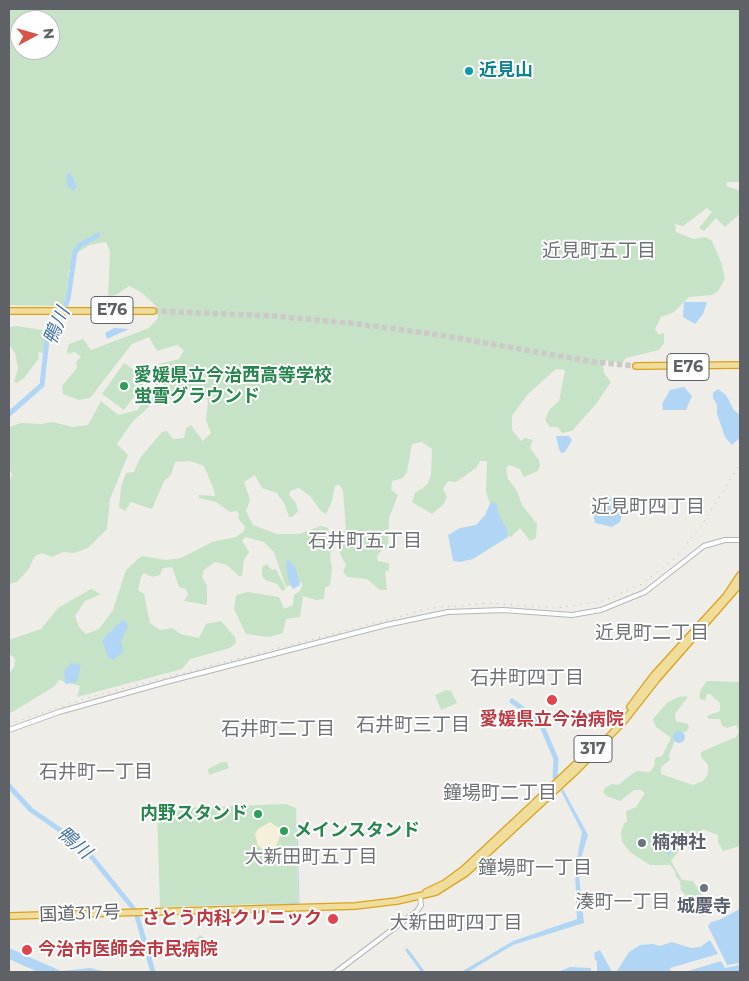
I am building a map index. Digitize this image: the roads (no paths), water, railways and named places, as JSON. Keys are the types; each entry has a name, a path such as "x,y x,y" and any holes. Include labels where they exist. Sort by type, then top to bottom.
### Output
{"highway":[{"name":"E76","path":"9,311 154,310"},
{"name":"E76","path":"636,366 708,367 740,365"},
{"name":"国道317号","path":"420,896 444,883 464,868 561,781 612,730 654,675 730,591 740,576"},
{"name":"国道317号","path":"9,916 355,906 429,895 466,873 578,770 624,721 657,679 740,584"}],"street":[{"path":"9,730 59,712 166,682 386,625 448,612 504,610 564,615 601,610 645,592 704,546 725,540 740,540"},
{"path":"336,972 417,911 421,906 420,896"}],"water":[{"path":"67,173 71,174 77,187 73,191 67,186"},
{"path":"684,302 707,302 703,314 695,324 683,317"},
{"path":"114,328 129,329 107,339 105,333"},
{"path":"684,387 692,396 686,410 663,410 662,404 670,390"},
{"path":"718,389 726,395 734,410 740,415 740,438 732,445 725,437 717,414 717,405 713,398 713,393"},
{"path":"556,436 569,436 572,440 565,452 561,453"},
{"path":"612,497 623,510 620,522 612,527 595,523 593,513"},
{"path":"494,502 497,504 498,513 507,529 508,537 473,559 460,562 453,561 448,535 460,528 476,525 485,515 490,504"},
{"path":"288,559 295,566 300,585 293,589 289,583 286,564"},
{"path":"121,621 126,621 128,626 121,641 123,652 113,660 108,657 102,640"},
{"path":"71,663 81,665 77,682 65,684 64,672"},
{"path":"679,731 685,737 679,743 673,737"},
{"path":"563,789 588,835 579,865 584,923 513,945 468,972 461,972 513,941 577,919 575,870 582,832 561,791"},
{"path":"667,841 674,847 670,855 662,846"},
{"path":"740,909 740,963 727,965 708,926 711,922"},
{"path":"710,940 718,954 670,968 671,972 617,971 629,952 640,945 653,944 660,946 672,942 691,948 700,947"},
{"path":"9,948 61,971 90,968 107,972 38,972 9,959"},
{"path":"407,948 425,972 421,972 405,950"},
{"path":"600,950 612,972 597,972 597,961 595,960 594,953"},
{"path":"721,961 725,968 740,965 740,972 685,972"},
{"path":"570,967 591,968 591,972 558,972"}],"waterway":[{"name":"鴨川","path":"9,414 42,385 47,340 50,333 56,329 68,299 75,252 79,246 98,235"},
{"path":"512,701 524,710 531,720 539,719 556,759 555,777 558,783"},
{"name":"鴨川","path":"9,786 31,810 82,845 133,908"},
{"path":"245,906 299,903 297,824"},
{"name":"鴨川","path":"137,916 153,972"}],"tunnel":[{"path":"153,311 274,316 358,324 440,335 594,362 636,366"}],"railway":[{"path":"9,724 87,698 432,608 489,603 556,608 603,601 642,584 674,559 701,526 740,464"}],"place":[{"name":"近見山","path":"469,71"},
{"name":"愛媛県立今治西高等学校 蛍雪グラウンド","path":"124,386"},
{"name":"愛媛県立今治病院","path":"552,700"},
{"name":"内野スタンド","path":"258,814"},
{"name":"メインスタンド","path":"284,831"},
{"name":"楠神社","path":"642,843"},
{"name":"城慶寺","path":"704,888"},
{"name":"さとう内科クリニック","path":"333,919"},
{"name":"今治市医師会市民病院","path":"27,950"}],"district":[{"name":"近見町五丁目","path":"599,251"},
{"name":"近見町四丁目","path":"648,507"},
{"name":"石井町五丁目","path":"365,541"},
{"name":"近見町二丁目","path":"652,633"},
{"name":"石井町四丁目","path":"527,678"},
{"name":"石井町三丁目","path":"413,725"},
{"name":"石井町二丁目","path":"278,729"},
{"name":"石井町一丁目","path":"96,772"},
{"name":"鐘場町二丁目","path":"500,793"},
{"name":"大新田町五丁目","path":"311,857"},
{"name":"鐘場町一丁目","path":"535,868"},
{"name":"湊町一丁目","path":"623,902"},
{"name":"大新田町四丁目","path":"456,923"}]}
